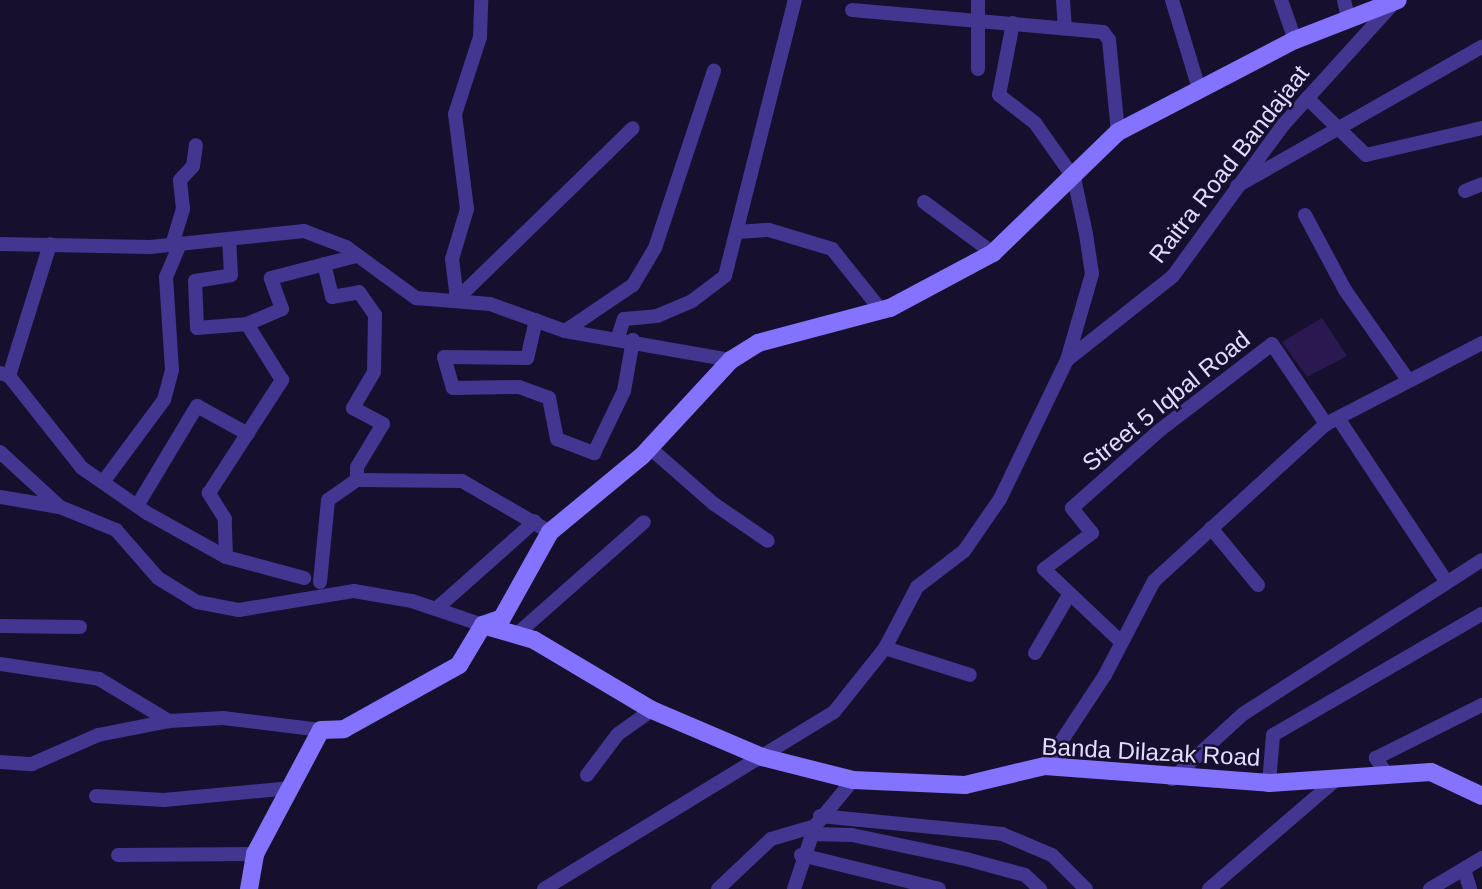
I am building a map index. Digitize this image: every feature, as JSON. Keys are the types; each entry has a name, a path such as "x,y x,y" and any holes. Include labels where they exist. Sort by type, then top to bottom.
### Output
{"street":[{"path":"457,299 452,259 467,209 454,114 480,37 481,0"},
{"path":"618,337 624,319 657,316 692,301 724,276 795,0"},
{"path":"978,0 978,69"},
{"path":"1063,0 1065,28"},
{"path":"1172,0 1199,89"},
{"path":"1281,0 1295,40"},
{"path":"0,762 32,764 98,735 169,720 223,718 321,730 344,729 417,693 459,665 484,625 502,618 550,532 650,448 731,360 758,343 881,310 993,253 1074,178 1118,132 1295,40 1346,9 1394,3"},
{"name":"Raitra Road Bandajaat","path":"544,889 573,866 762,757 834,712 885,648 917,587 964,551 1000,499 1067,360 1173,276 1234,187 1307,98 1394,3"},
{"path":"852,10 1065,28 1107,35 1118,132"},
{"path":"1013,23 999,95 1035,124 1074,178 1092,274 1067,360"},
{"path":"1234,187 1482,47"},
{"path":"565,331 633,285 655,248 713,71"},
{"path":"1307,98 1366,155 1482,128"},
{"path":"457,299 633,128"},
{"path":"103,482 164,400 172,370 166,276 183,209 180,180 193,166 196,145"},
{"path":"1465,191 1482,184"},
{"path":"924,202 993,253"},
{"path":"1305,215 1345,290 1408,380"},
{"path":"737,232 769,230 832,249 881,310"},
{"path":"0,244 176,244 304,231 356,256 415,298 457,299 536,320 565,331 618,337 731,360"},
{"path":"229,239 231,275 195,281 197,328 247,324 282,309 271,278 356,256"},
{"path":"50,244 5,375 82,468 137,506 226,557 304,578"},
{"path":"324,264 332,298 359,292 375,315 374,372 353,408 383,424 357,467 357,480"},
{"path":"536,320 527,358 444,357 453,388 519,387 549,398 557,439 594,453 624,391 633,340"},
{"path":"226,557 225,519 209,493 282,380 247,324"},
{"path":"1045,766 1105,675 1119,640 1154,581 1332,421 1482,343"},
{"name":"Street 5 Iqbal Road","path":"1070,593 1044,569 1092,533 1072,508 1272,344 1332,421"},
{"path":"137,506 197,405 248,434"},
{"path":"1332,421 1446,580"},
{"path":"650,448 714,504 768,541"},
{"path":"0,452 60,508"},
{"path":"320,582 328,500 357,480 462,481 550,532"},
{"path":"0,497 60,508 116,530 158,578 197,602 239,610 354,590 436,609 484,625"},
{"path":"436,609 535,522"},
{"path":"517,634 644,522"},
{"path":"1211,528 1258,585"},
{"path":"1172,779 1243,714 1446,580 1482,560"},
{"path":"1035,653 1070,593 1119,640"},
{"path":"1269,783 1273,735 1482,614"},
{"name":"Banda Dilazak Road","path":"484,625 517,634 652,710 762,757 853,780 965,785 1045,766 1172,779 1269,783 1337,779 1385,772 1443,773 1482,796"},
{"path":"0,626 80,627"},
{"path":"885,648 970,675"},
{"path":"0,664 99,679 169,720"},
{"path":"1385,772 1376,758 1482,705"},
{"path":"587,775 618,734 652,710"},
{"path":"249,889 255,854 321,730"},
{"path":"1209,889 1337,779"},
{"path":"794,889 801,855 815,825 853,780"},
{"path":"96,796 164,800 292,788"},
{"path":"815,825 1025,875 1040,889"},
{"path":"718,889 771,839 815,825 1002,834 1052,855 1086,889"},
{"path":"118,855 255,854"},
{"path":"801,855 939,889"},
{"path":"1430,889 1482,858"},
{"path":"1464,869 1470,889"}],"building":[{"path":"1322,318 1347,356 1307,377 1282,342"}]}
